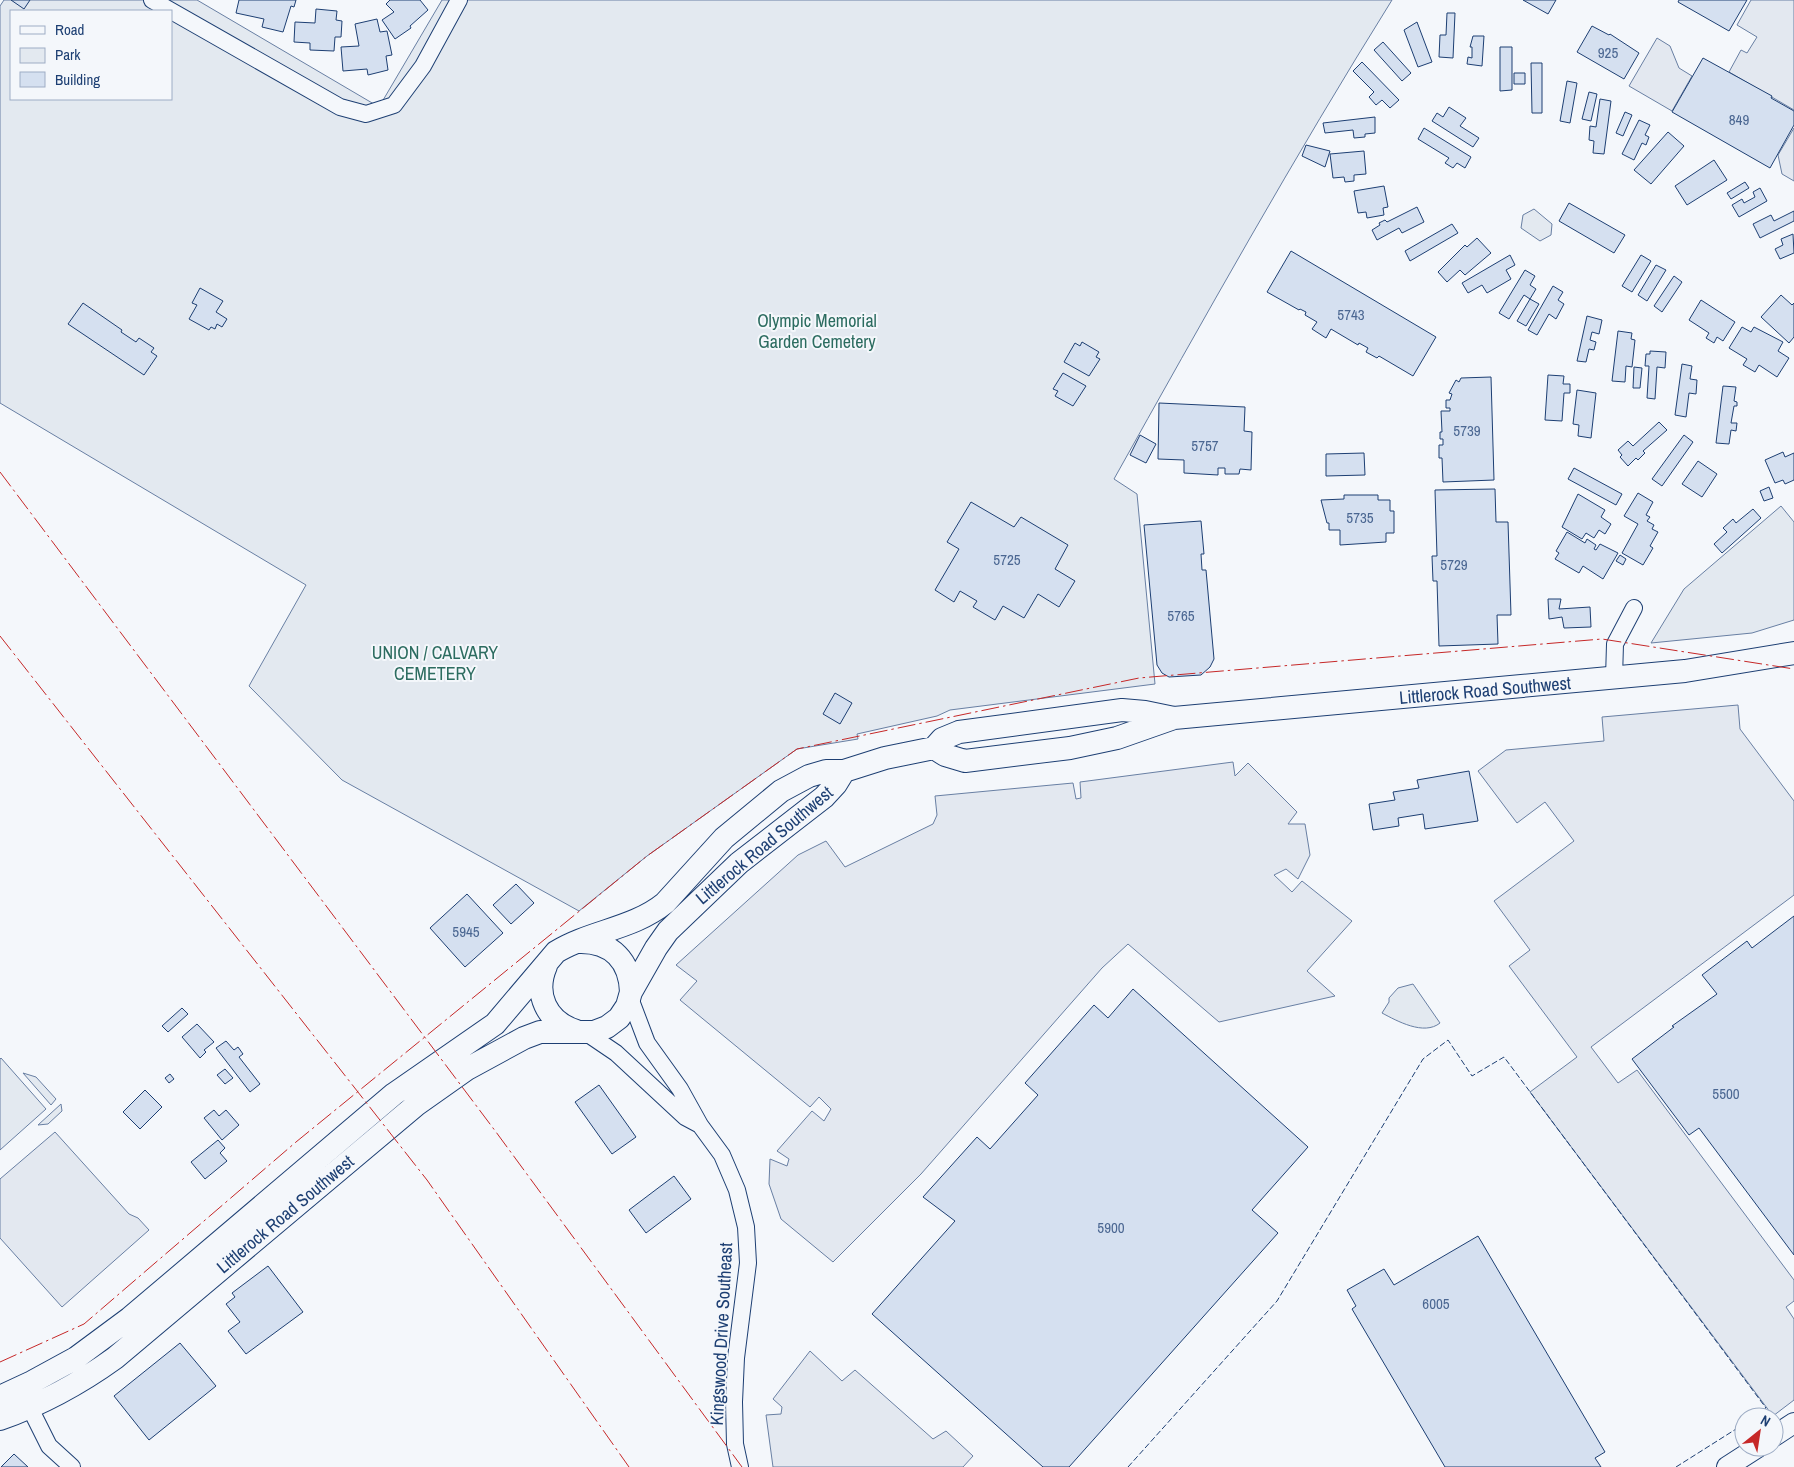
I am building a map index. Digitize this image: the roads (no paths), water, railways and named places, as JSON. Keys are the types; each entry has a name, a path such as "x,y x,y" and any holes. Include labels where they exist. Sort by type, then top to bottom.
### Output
{"main road":[{"name":"Littlerock Road Southwest","path":"934,748 945,755 965,761 1070,748 1117,738 1174,718 1685,671 1794,654"},
{"name":"Littlerock Road Southwest","path":"0,1397 76,1358 115,1330 394,1094 495,1024 556,952 567,945 580,942 654,912 666,903 724,838 781,791 809,776 826,771 844,771 885,758 934,748 942,739 959,732 1122,710 1145,712 1174,718"},
{"name":"Littlerock Road Southwest","path":"0,1419 30,1408 76,1384 115,1358 416,1105 439,1088 524,1038 540,1032 582,1032 608,1027 619,1018 656,948 687,912 752,852 824,796 836,784 844,771"},
{"path":"580,942 593,942 606,946 618,954 628,972 630,995"},
{"path":"547,962 542,976 540,991 544,1006 553,1018 565,1027 582,1032"}],"street":[{"path":"152,0 170,10"},
{"path":"172,11 340,107 366,114 394,105 423,66 459,0"},
{"path":"1614,678 1615,644 1634,608"},
{"name":"Kingswood Drive Southeast","path":"630,995 647,1043 680,1089 700,1125 722,1155 737,1190 746,1227 748,1263 736,1358 734,1402 735,1444 740,1467"},
{"name":"Kingswood Drive Southeast","path":"582,1032 616,1053 671,1105 700,1125"},
{"path":"30,1408 49,1446 72,1467"},
{"path":"1727,1467 1742,1457"}],"park label":[{"name":"Olympic Memorial Garden Cemetery","path":"817,330"},
{"name":"UNION / CALVARY CEMETERY","path":"435,662"}]}
